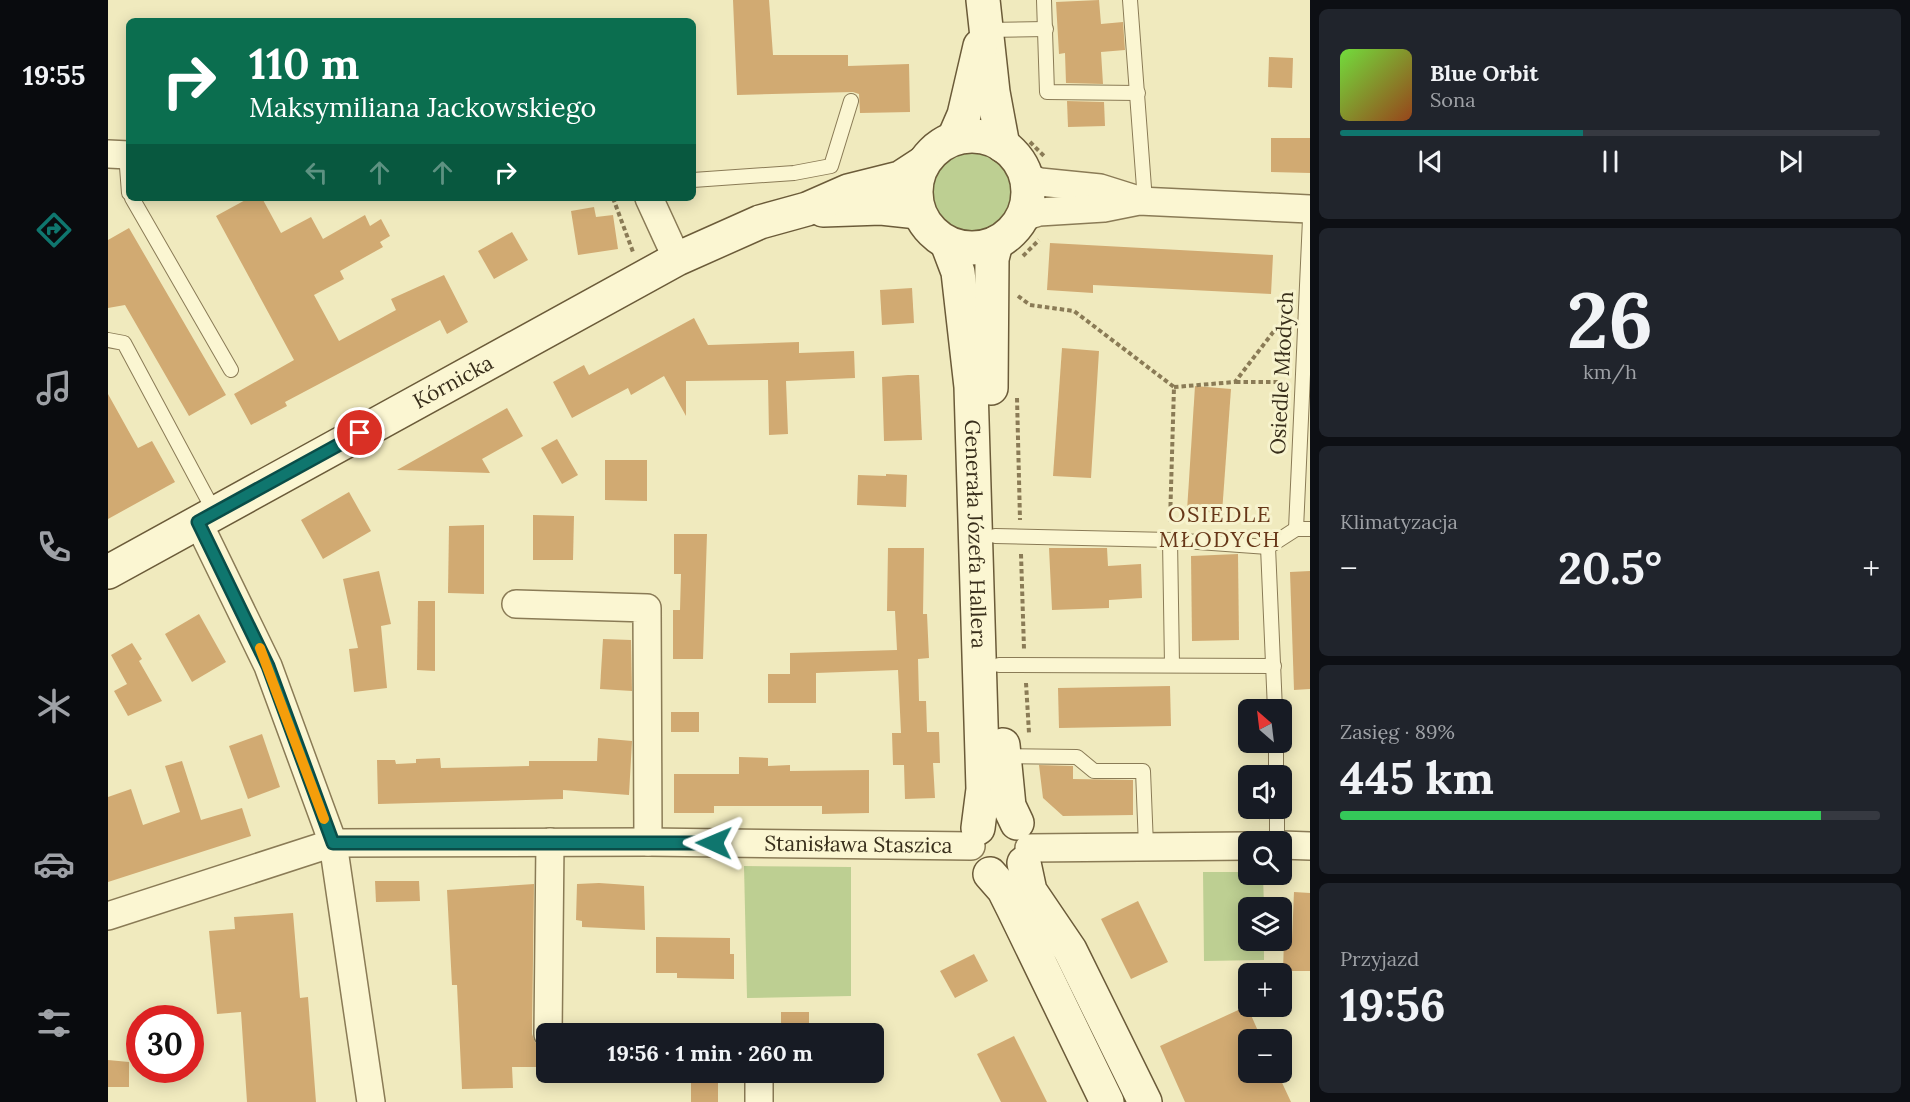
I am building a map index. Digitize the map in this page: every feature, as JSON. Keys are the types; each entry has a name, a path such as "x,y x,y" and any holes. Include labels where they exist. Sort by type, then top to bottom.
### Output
{"street":[{"path":"954,138 964,115 984,15"},
{"path":"984,15 998,128 1003,146"},
{"path":"983,137 1003,146 1020,162 1026,177 1028,197 1023,217 1016,228 996,243 971,249 947,243 935,236 918,212 915,187 923,163 942,144 954,138 983,137"},
{"name":"Kórnicka","path":"108,572 677,259 760,222 807,209 848,191 900,178 923,163"},
{"path":"1026,177 1040,182 1100,188 1142,201"},
{"path":"650,201 677,259"},
{"path":"1023,217 1039,212 1104,208 1142,201 1310,209"},
{"name":"Kórnicka","path":"807,209 881,208 918,212"},
{"name":"Generała Józefa Hallera","path":"947,243 958,272 971,387 983,789 974,837"},
{"name":"Generała Józefa Hallera","path":"996,243 992,259 989,337 999,665 1009,806 1023,844 1030,891 1070,950 1145,1102"},
{"path":"207,518 268,666 333,843 371,1102"},
{"path":"516,604 647,608 648,842"},
{"path":"1107,1102 1004,890 990,873 976,863 974,837 997,818 1023,844 1238,846"},
{"name":"Stanisława Staszica","path":"108,916 333,843 648,842 974,837"},
{"path":"548,1023 550,842"},
{"path":"990,873 1006,875 1023,844"},
{"path":"1292,845 1310,846"},
{"path":"759,1083 759,1102"}],"lane":[{"path":"1044,0 1047,92 1138,93"},
{"path":"1131,0 1138,93 1142,201"},
{"path":"984,15 1046,29"},
{"path":"696,180 794,173 831,166 851,100"},
{"path":"121,154 126,178"},
{"path":"134,201 231,370"},
{"name":"Osiedle Młodych","path":"1268,547 1303,529 1303,382 1310,219"},
{"path":"108,340 124,343 207,518"},
{"path":"995,536 1170,540 1268,547 1275,699"},
{"path":"1170,540 1172,665"},
{"path":"999,665 1275,666"},
{"path":"1004,756 1077,758 1094,771 1143,771 1146,846"}],"path":[{"path":"614,201 634,256"},
{"path":"1235,381 1307,288"},
{"path":"1014,293 1030,305 1074,311 1174,387 1235,381 1303,382"},
{"path":"1170,540 1174,387"}],"green space":[{"path":"971,150 987,153 1000,162 1009,175 1012,191 1009,207 1000,220 987,229 971,232 955,229 942,220 933,207 930,191 933,175 942,162 955,153"},
{"path":"744,866 851,867 851,996 747,998"},
{"path":"1203,872 1238,872 1238,885 1263,885 1264,897 1238,897 1238,951 1264,951 1264,960 1204,961"}],"building":[{"path":"733,0 769,0 773,55 848,55 848,66 909,64 910,112 860,113 859,94 853,92 737,95"},
{"path":"1099,0 1101,24 1123,22 1125,50 1101,52 1103,84 1066,83 1065,53 1059,54 1056,2"},
{"path":"1269,57 1293,58 1292,88 1268,87"},
{"path":"1067,101 1104,102 1105,126 1068,127"},
{"path":"1271,138 1310,138 1310,173 1271,172"},
{"path":"244,201 264,201 281,233 311,217 323,239 365,215 370,226 381,219 390,236 380,242 383,247 340,271 344,279 314,295 339,341 396,310 391,299 444,275 468,322 447,334 440,320 285,402 287,406 251,425 234,394 294,360 216,216"},
{"path":"594,207 596,217 613,215 618,249 578,255 571,211"},
{"path":"129,228 226,395 189,416 125,305 108,308 108,240"},
{"path":"512,232 528,260 494,279 478,251"},
{"path":"1050,243 1273,255 1271,294 1093,285 1093,293 1047,290"},
{"path":"912,288 914,323 882,325 880,290"},
{"path":"694,318 708,345 799,342 799,353 854,351 855,378 786,381 788,434 769,435 768,380 686,381 686,416 664,376 631,395 628,388 572,418 553,382 584,365 589,375"},
{"path":"1062,348 1099,351 1091,478 1053,476"},
{"path":"919,375 922,440 884,441 882,377"},
{"path":"1195,386 1231,389 1222,513 1187,511"},
{"path":"108,394 138,448 152,441 175,482 108,519"},
{"path":"507,408 523,436 482,459 490,473 397,470"},
{"path":"557,439 578,475 562,484 541,448"},
{"path":"605,460 647,460 647,501 605,500"},
{"path":"886,474 907,475 906,507 857,505 858,475 886,476"},
{"path":"349,492 371,531 323,559 301,520"},
{"path":"533,515 574,516 573,560 533,560"},
{"path":"484,525 484,594 448,593 449,526"},
{"path":"674,534 707,534 703,659 673,659 673,610 680,610 681,574 674,574"},
{"path":"888,548 924,548 923,614 927,614 929,658 918,659 919,701 926,701 927,732 939,732 940,763 933,763 935,798 905,799 904,765 893,765 892,733 901,733 898,670 816,673 816,703 768,703 768,674 790,674 790,653 897,650 895,611 887,611"},
{"path":"1049,548 1107,548 1108,566 1141,564 1142,598 1109,600 1109,608 1052,610"},
{"path":"1238,554 1239,640 1192,641 1191,556"},
{"path":"379,571 391,624 381,626 387,688 354,692 349,649 358,648 343,579"},
{"path":"1310,571 1310,689 1294,690 1290,572"},
{"path":"418,601 435,601 435,671 417,670"},
{"path":"199,614 226,662 192,682 165,634"},
{"path":"603,639 631,640 632,691 600,689"},
{"path":"132,643 142,659 139,661 162,701 128,716 114,691 127,684 111,655"},
{"path":"1170,686 1171,726 1059,728 1058,688"},
{"path":"671,712 699,712 699,732 671,732"},
{"path":"262,734 280,787 248,799 229,746"},
{"path":"598,738 632,741 629,795 563,790 563,799 378,804 377,760 395,760 396,764 416,763 416,759 440,758 441,768 529,766 529,761 597,761"},
{"path":"739,757 768,758 768,766 790,765 790,771 869,770 869,813 822,814 822,806 714,806 714,813 674,813 674,774 739,774"},
{"path":"182,761 201,820 242,808 251,836 108,882 108,797 131,789 143,825 180,812 165,766"},
{"path":"1039,765 1073,766 1073,779 1133,780 1133,815 1063,816 1043,798"},
{"path":"375,881 419,881 420,901 376,902"},
{"path":"534,884 532,1034 536,1043 536,1067 512,1067 513,1088 462,1089 457,985 452,985 447,890"},
{"path":"577,884 644,886 645,930 582,927 582,921 576,920"},
{"path":"1294,892 1310,893 1310,971 1292,971 1292,963 1283,963 1284,951 1292,951"},
{"path":"1138,901 1168,962 1131,979 1101,919"},
{"path":"293,913 300,998 308,997 316,1102 247,1102 241,1012 217,1014 209,931 235,929 234,917"},
{"path":"656,937 730,938 730,954 734,954 734,979 677,978 677,973 656,973"},
{"path":"974,954 988,981 955,998 940,971"},
{"path":"1238,1010 1238,1017 1252,1017 1257,1029 1238,1029 1238,1083 1282,1083 1291,1102 1185,1102 1160,1046"},
{"path":"781,1012 809,1012 809,1023 781,1023"},
{"path":"1014,1036 1047,1102 1001,1102 977,1054"},
{"path":"108,1060 126,1062 126,1083 129,1083 129,1087 108,1087"},
{"path":"691,1083 718,1083 718,1102 691,1102"}],"slow traffic":[{"path":"260,648 324,819"}],"district":[{"name":"OSIEDLE MŁODYCH","path":"1220,526"}],"route":[{"path":"360,433 198,522 268,666 333,843 714,843"}]}
